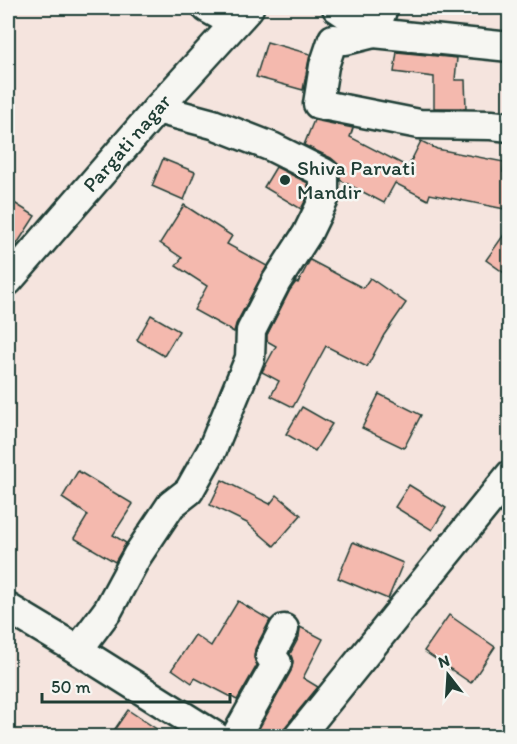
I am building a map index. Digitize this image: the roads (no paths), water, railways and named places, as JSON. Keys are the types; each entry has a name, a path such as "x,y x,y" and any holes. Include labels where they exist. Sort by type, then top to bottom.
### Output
{"street":[{"path":"207,8 242,15"},
{"path":"337,8 379,20 510,46"},
{"name":"Pargati nagar","path":"8,281 242,15"},
{"path":"379,20 346,40 333,39 324,66 318,104 419,124 510,127"},
{"path":"78,650 108,610 137,556 171,505 189,491 213,450 250,358 251,331 276,282 307,234 324,199 324,173 272,147 213,124 157,109"},
{"path":"299,736 510,475"},
{"path":"8,608 215,736"},
{"path":"236,736 276,663 270,656 284,629"}],"place":[{"name":"Shiva Parvati Mandir","path":"285,180"}]}
